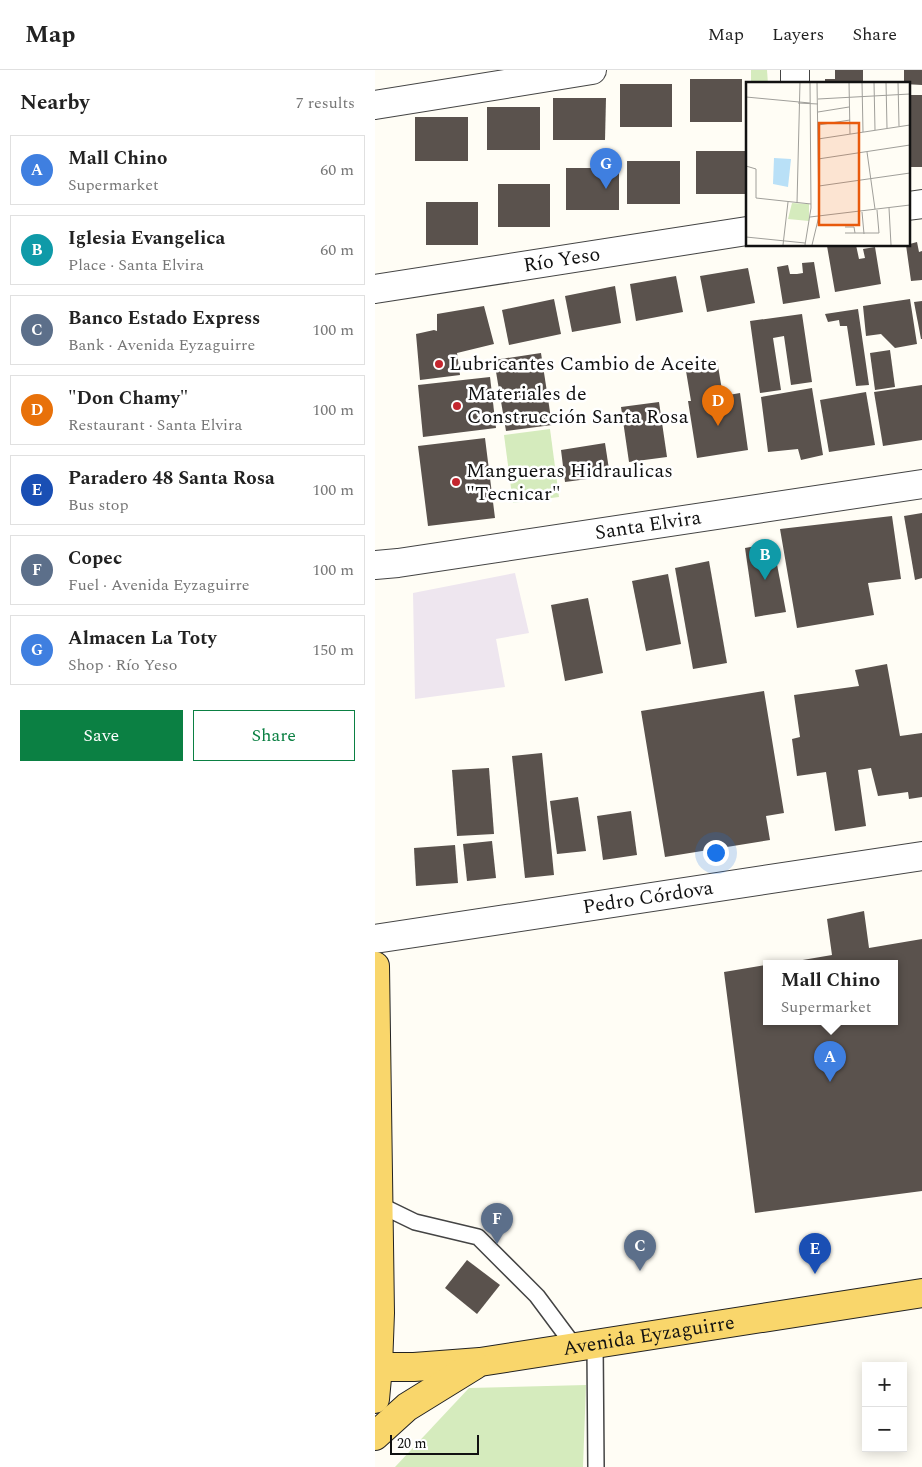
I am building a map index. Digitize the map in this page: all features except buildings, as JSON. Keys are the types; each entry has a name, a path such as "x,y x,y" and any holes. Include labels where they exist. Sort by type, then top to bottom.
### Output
{"main road":[{"path":"375,966 378,1204 377,1367 375,1399"},
{"name":"Avenida Eyzaguirre","path":"377,1367 414,1367 480,1362 922,1294"},
{"path":"375,1436 407,1407 480,1362"}],"street":[{"path":"375,105 592,70"},
{"path":"909,206 922,204"},
{"name":"Río Yeso","path":"375,289 746,231"},
{"name":"Santa Elvira","path":"375,565 922,484"},
{"name":"Pedro Córdova","path":"375,939 922,856"}],"lane":[{"path":"378,1204 415,1222 478,1237 585,1345 596,1467"}],"shaded area":[{"path":"515,573 529,633 496,639 505,687 415,699 413,593"}],"green space":[{"path":"751,70 767,70 768,82 751,82"},
{"path":"550,429 559,497 513,503 504,435"},
{"path":"586,1385 583,1467 395,1467 469,1388"}],"place":[{"name":"Almacen La Toty","path":"606,189"},
{"name":"Lubricantes Cambio de Aceite","path":"439,364"},
{"name":"Materiales de Construcción Santa Rosa","path":"457,406"},
{"name":"\"Don Chamy\"","path":"718,426"},
{"name":"Mangueras Hidraulicas \"Tecnicar\"","path":"456,482"},
{"name":"Iglesia Evangelica","path":"765,580"},
{"name":"Mall Chino","path":"830,1082"},
{"name":"Copec","path":"497,1244"},
{"name":"Banco Estado Express","path":"640,1271"},
{"name":"Paradero 48 Santa Rosa","path":"815,1274"}]}
